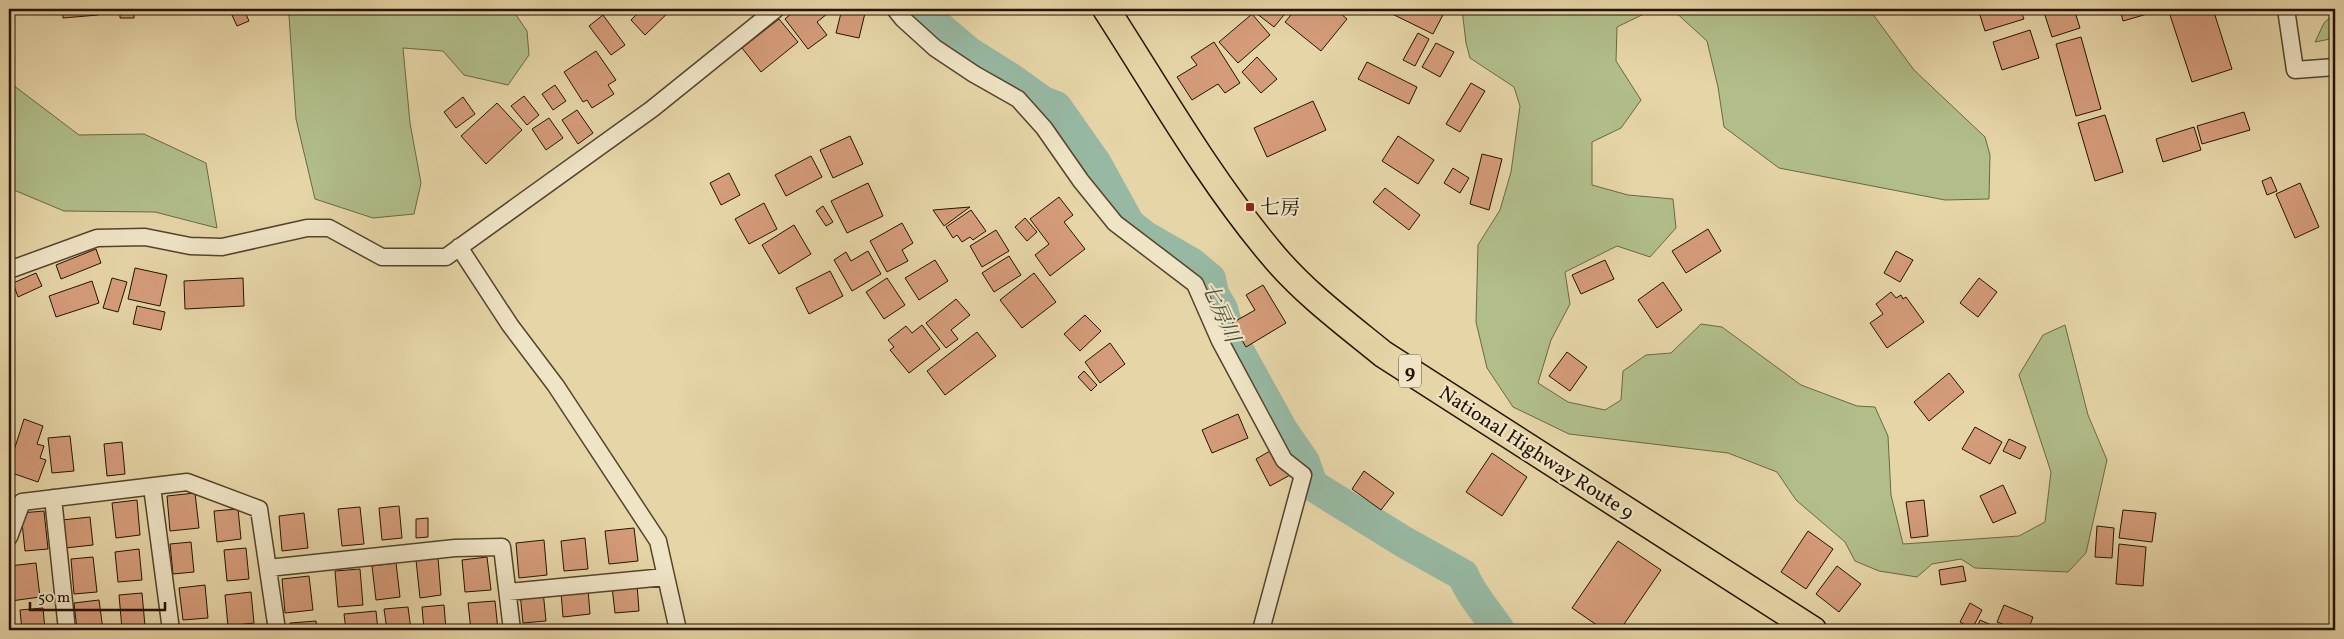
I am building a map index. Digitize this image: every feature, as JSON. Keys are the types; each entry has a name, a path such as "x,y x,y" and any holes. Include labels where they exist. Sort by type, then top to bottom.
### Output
{"highway":[{"name":"National Highway Route 9","path":"1106,9 1230,198 1272,254 1326,308 1384,354 1813,630"}],"street":[{"path":"9,270 96,238 144,237 190,246 222,247 307,228 329,228 382,257 446,257 652,109 776,9"},
{"path":"895,9 902,19 935,48 974,74 1018,99 1044,128 1080,181 1114,223 1195,284 1220,340 1284,460 1303,476 1262,630"},
{"path":"2286,9 2296,70 2335,67"},
{"path":"459,247 510,325 556,386 658,542 678,630"},
{"path":"9,537 22,502 187,482 260,509 276,630"},
{"path":"152,487 171,630"},
{"path":"53,498 67,630"},
{"path":"268,568 455,548 502,547 512,630"},
{"path":"508,592 665,577"}],"green space":[{"path":"284,9 512,9 527,31 529,55 508,85 464,75 443,51 403,48 410,123 421,183 414,214 373,218 315,199 296,119 289,16"},
{"path":"1462,9 1654,9 1617,27 1616,61 1641,100 1621,128 1592,142 1592,185 1628,195 1673,199 1676,228 1650,257 1617,246 1565,272 1570,304 1551,340 1538,383 1568,402 1605,410 1621,400 1623,371 1646,355 1671,353 1701,324 1722,327 1801,385 1857,406 1875,407 1888,436 1891,495 1903,544 2019,536 2045,522 2051,472 2019,375 2043,335 2065,325 2088,415 2107,460 2086,553 2068,572 1975,568 1961,559 1932,564 1917,577 1879,571 1855,561 1845,542 1796,500 1777,472 1728,453 1569,434 1513,407 1487,368 1476,322 1478,245 1500,210 1511,172 1520,106 1514,87 1470,58 1466,43"},
{"path":"1672,9 1869,9 1914,70 1985,137 1990,155 1989,199 1945,200 1779,168 1724,127 1718,87 1707,41"},
{"path":"2335,13 2335,38 2315,42 2324,23"},
{"path":"9,82 79,135 144,134 206,163 217,228 155,212 64,211 9,188"}],"building":[{"path":"63,9 97,9 98,15 63,18"},
{"path":"120,9 134,9 134,18 120,18"},
{"path":"631,9 672,9 645,35 631,20 637,14"},
{"path":"797,9 823,9 827,14 817,22 827,35 808,49 785,19"},
{"path":"842,9 866,9 859,38 836,33"},
{"path":"1259,9 1289,9 1274,27 1256,13"},
{"path":"1296,9 1335,9 1347,19 1321,51 1285,22"},
{"path":"1382,9 1446,9 1433,34"},
{"path":"1978,9 2020,9 2024,19 1985,31"},
{"path":"2043,9 2074,9 2080,28 2052,37"},
{"path":"2120,9 2153,9 2154,12 2123,21"},
{"path":"2168,9 2213,9 2232,69 2192,82"},
{"path":"244,10 249,21 237,26 232,15"},
{"path":"1252,14 1270,35 1238,63 1219,42"},
{"path":"603,15 625,45 611,55 589,26"},
{"path":"779,19 798,42 761,72 742,48"},
{"path":"2030,30 2039,58 2002,70 1993,42"},
{"path":"1418,33 1429,39 1415,66 1403,60"},
{"path":"2081,37 2101,109 2076,116 2056,44"},
{"path":"1214,42 1240,83 1225,93 1218,84 1192,100 1177,77 1197,65 1191,57"},
{"path":"1436,43 1454,52 1440,77 1422,67"},
{"path":"596,51 616,80 608,85 614,94 592,108 587,100 583,102 564,72"},
{"path":"1257,57 1277,79 1261,93 1242,72"},
{"path":"1367,62 1417,87 1409,104 1358,79"},
{"path":"1471,83 1485,91 1460,132 1446,124"},
{"path":"555,85 566,101 553,110 542,94"},
{"path":"524,96 539,115 527,125 511,106"},
{"path":"463,97 475,114 456,128 444,112"},
{"path":"1313,101 1326,130 1267,157 1254,128"},
{"path":"497,103 522,130 486,164 461,136"},
{"path":"577,110 593,133 578,144 562,120"},
{"path":"2244,112 2250,130 2202,144 2197,126"},
{"path":"2105,115 2123,172 2095,181 2078,123"},
{"path":"549,118 563,138 546,150 532,129"},
{"path":"2194,127 2201,150 2163,162 2156,139"},
{"path":"850,136 863,164 833,178 820,150"},
{"path":"1398,136 1434,160 1418,184 1382,161"},
{"path":"1482,154 1502,159 1489,210 1470,204"},
{"path":"811,156 822,177 786,196 775,175"},
{"path":"1453,168 1469,178 1460,193 1444,183"},
{"path":"729,173 740,195 721,205 710,183"},
{"path":"2271,177 2277,191 2267,195 2262,181"},
{"path":"868,183 883,216 847,233 831,201"},
{"path":"2300,183 2319,227 2295,238 2276,194"},
{"path":"1385,188 1420,215 1409,230 1373,202"},
{"path":"1059,197 1073,215 1064,222 1085,249 1050,276 1035,255 1049,244 1030,219"},
{"path":"764,203 777,229 749,244 735,219"},
{"path":"823,206 833,222 826,226 816,211"},
{"path":"970,207 944,226 933,210"},
{"path":"971,210 986,231 973,240 970,237 962,242 957,235 953,238 946,227"},
{"path":"1025,218 1037,232 1027,241 1015,227"},
{"path":"902,223 913,243 902,250 908,261 887,272 870,241"},
{"path":"794,225 811,254 779,274 762,245"},
{"path":"1708,229 1721,251 1686,273 1672,251"},
{"path":"996,230 1009,251 982,267 970,246"},
{"path":"96,249 101,263 61,279 56,265"},
{"path":"868,251 881,274 852,291 834,260 846,252 851,261"},
{"path":"1896,251 1913,260 1900,282 1884,273"},
{"path":"1009,256 1021,275 994,292 982,273"},
{"path":"935,260 948,281 919,300 905,278"},
{"path":"1605,260 1614,279 1581,294 1572,275"},
{"path":"135,268 167,275 160,306 128,299"},
{"path":"830,271 843,296 809,314 796,288"},
{"path":"36,273 42,286 18,297 13,283"},
{"path":"1034,273 1056,302 1022,328 1000,300"},
{"path":"112,278 127,282 118,312 103,308"},
{"path":"243,278 244,306 185,309 184,281"},
{"path":"887,278 905,305 884,319 866,292"},
{"path":"1979,278 1997,292 1978,317 1960,303"},
{"path":"92,281 99,303 56,317 49,296"},
{"path":"1663,282 1682,310 1657,328 1638,300"},
{"path":"1263,285 1286,323 1246,347 1232,323 1255,310 1246,295"},
{"path":"1891,292 1896,298 1901,295 1903,299 1906,297 1924,322 1887,348 1870,323 1883,314 1876,304"},
{"path":"956,299 970,315 951,330 958,339 946,348 926,323"},
{"path":"137,306 165,312 161,330 133,324"},
{"path":"1085,315 1101,331 1080,351 1064,334"},
{"path":"922,325 940,349 909,373 890,350 894,347 888,340 906,326 912,333"},
{"path":"977,332 996,356 945,395 927,371"},
{"path":"1110,343 1125,364 1100,383 1085,362"},
{"path":"1567,352 1587,367 1570,391 1549,376"},
{"path":"1084,371 1097,385 1091,391 1078,377"},
{"path":"1949,373 1964,392 1929,421 1914,402"},
{"path":"1238,414 1248,438 1212,453 1202,430"},
{"path":"24,419 43,426 37,444 44,446 40,458 46,460 38,482 9,472 9,466"},
{"path":"1975,427 2002,442 1990,464 1962,449"},
{"path":"70,436 74,471 52,473 48,438"},
{"path":"2009,439 2026,447 2020,459 2003,451"},
{"path":"122,442 125,474 107,476 104,444"},
{"path":"1277,447 1292,474 1270,486 1256,459"},
{"path":"1492,453 1527,477 1502,516 1466,492"},
{"path":"1364,471 1394,493 1381,510 1352,489"},
{"path":"2003,485 2016,513 1993,523 1980,496"},
{"path":"195,493 199,528 170,531 167,496"},
{"path":"137,500 140,535 116,538 112,503"},
{"path":"1924,500 1928,536 1911,538 1906,502"},
{"path":"399,506 402,538 382,540 379,508"},
{"path":"360,507 364,544 342,546 338,509"},
{"path":"238,509 241,539 217,542 214,511"},
{"path":"2123,510 2156,513 2152,542 2119,538"},
{"path":"44,511 48,549 25,551 21,513"},
{"path":"304,513 308,548 282,551 279,516"},
{"path":"90,517 93,545 65,548 62,520"},
{"path":"428,518 428,537 416,538 416,519"},
{"path":"2097,526 2114,528 2112,558 2095,557"},
{"path":"634,528 638,561 609,564 605,531"},
{"path":"1808,531 1833,549 1806,589 1781,572"},
{"path":"585,538 588,569 564,571 561,541"},
{"path":"544,540 547,575 519,578 516,543"},
{"path":"1618,541 1661,570 1620,630 1604,630 1572,608"},
{"path":"191,542 194,572 173,574 170,544"},
{"path":"2119,544 2146,547 2143,586 2116,584"},
{"path":"246,548 249,579 227,581 224,550"},
{"path":"139,549 142,580 118,582 115,552"},
{"path":"93,557 97,592 74,594 71,559"},
{"path":"487,557 491,590 465,592 462,560"},
{"path":"438,558 441,595 420,598 416,560"},
{"path":"36,563 40,597 11,601 9,566"},
{"path":"396,563 400,597 376,600 372,566"},
{"path":"1837,566 1861,584 1839,612 1816,594"},
{"path":"1963,566 1966,581 1941,585 1939,570"},
{"path":"360,569 363,605 338,607 335,571"},
{"path":"309,576 313,610 285,613 282,579"},
{"path":"637,584 639,611 615,613 612,587"},
{"path":"205,585 208,618 183,620 179,588"},
{"path":"588,589 590,614 563,617 561,592"},
{"path":"543,591 546,621 523,623 520,593"},
{"path":"251,592 254,623 228,626 225,595"},
{"path":"142,593 145,626 122,629 119,595"},
{"path":"99,600 103,630 77,630 74,603"},
{"path":"495,601 498,630 471,630 468,603"},
{"path":"1970,603 1982,610 1972,629 1960,622"},
{"path":"444,605 446,630 424,630 422,607"},
{"path":"2004,605 2033,617 2028,630 2018,630 1997,622"},
{"path":"408,607 411,630 387,630 384,609"},
{"path":"43,608 45,630 22,630 20,610"},
{"path":"376,611 378,630 346,630 344,614"},
{"path":"1980,620 2003,630 1976,630"},
{"path":"316,621 317,630 290,630 290,623"}],"waterway":[{"name":"七房川","path":"921,9 927,17 968,52 1043,102 1056,107 1096,164 1129,224 1144,236 1191,263 1210,279 1213,294 1222,309 1229,334 1282,430 1304,462 1312,485 1404,542 1463,575 1474,596 1499,630"}],"place":[{"name":"七房","path":"1250,207"}]}
